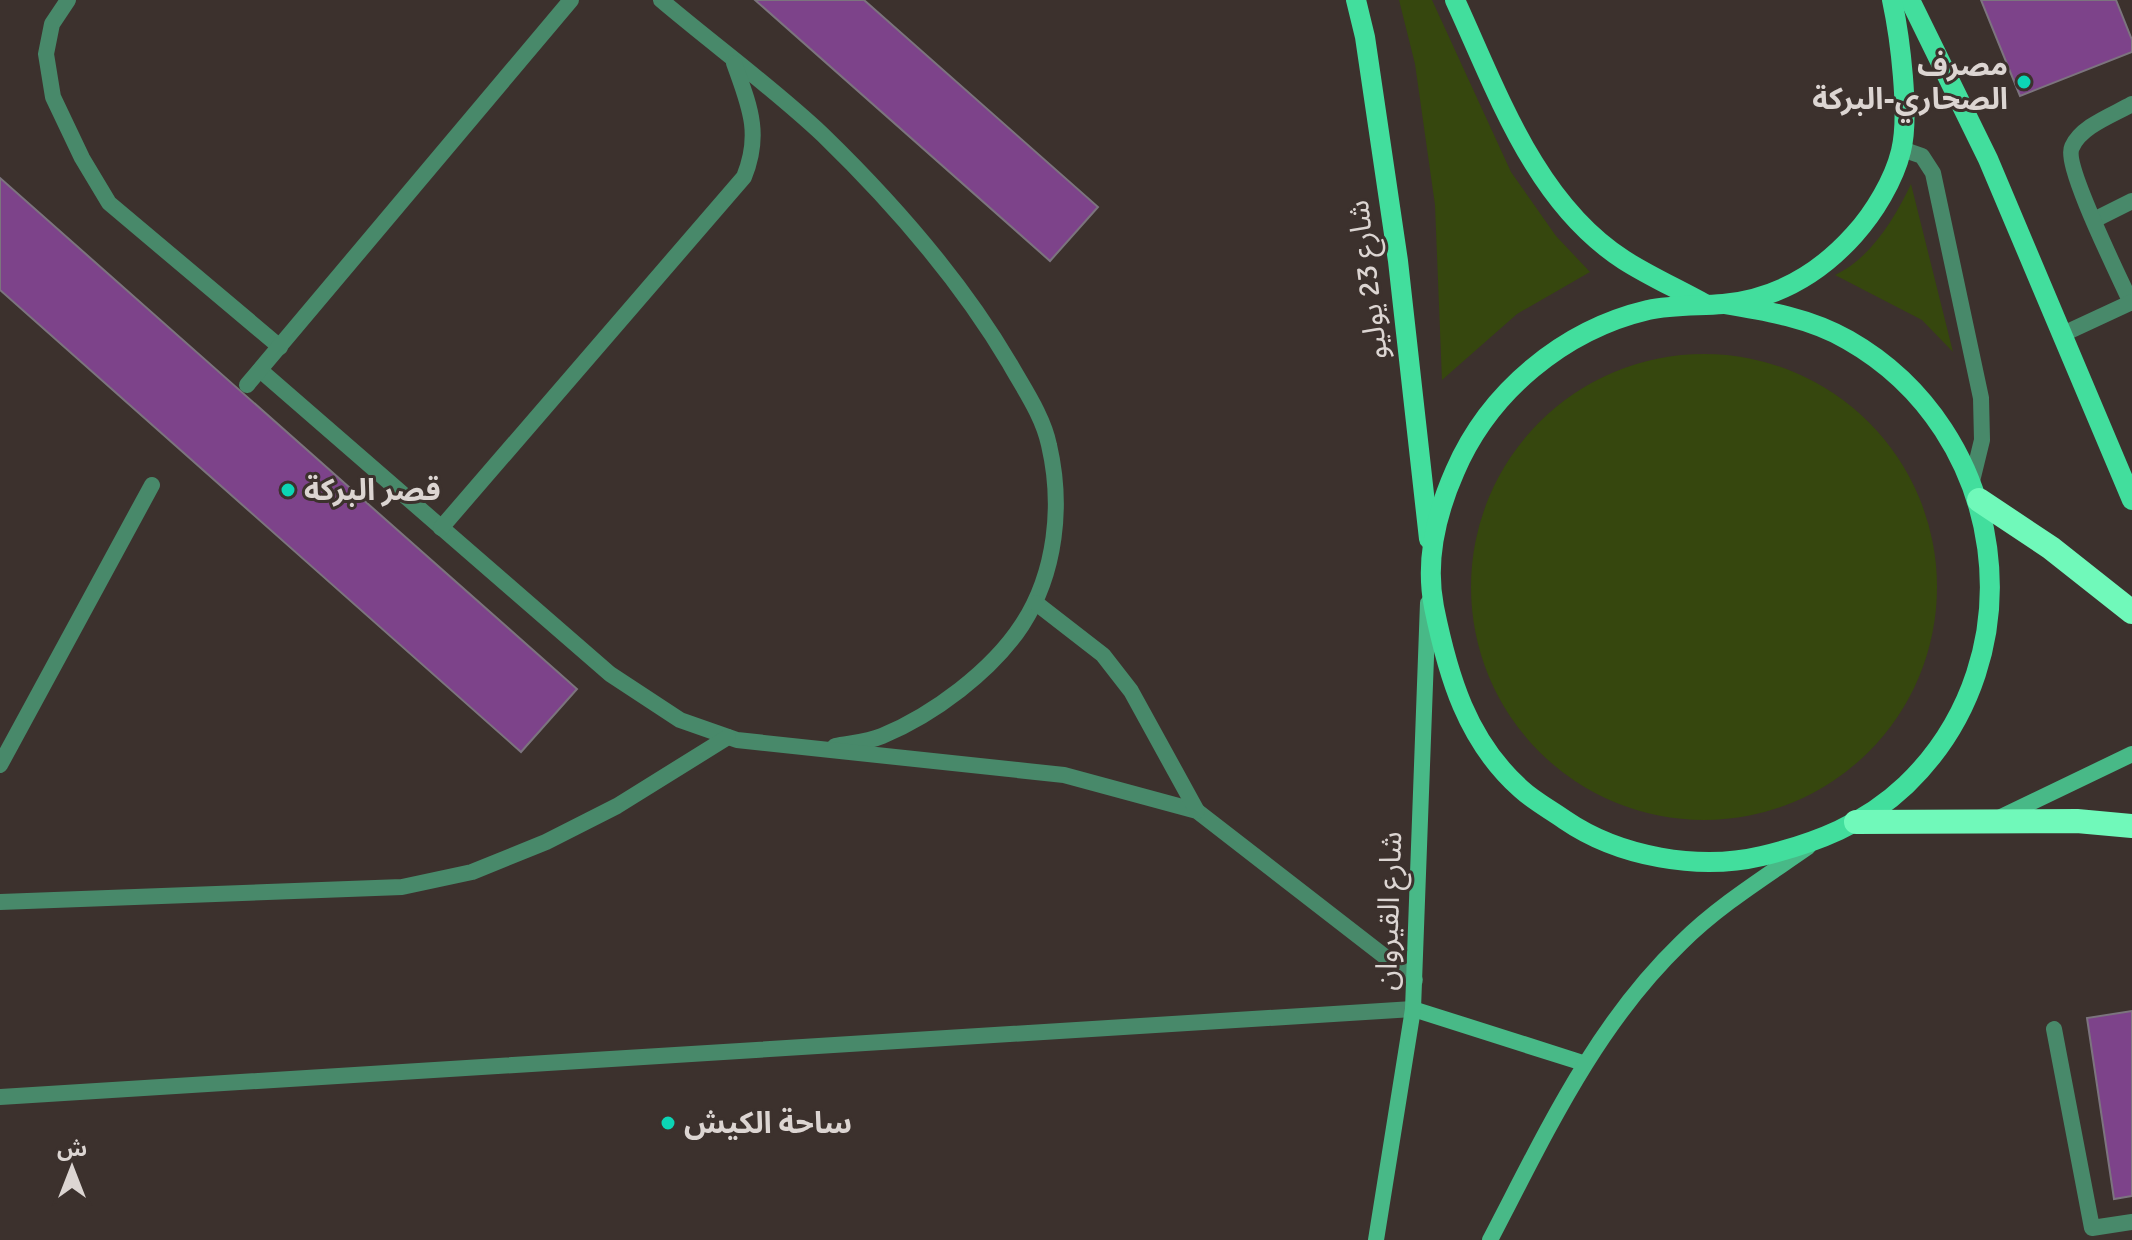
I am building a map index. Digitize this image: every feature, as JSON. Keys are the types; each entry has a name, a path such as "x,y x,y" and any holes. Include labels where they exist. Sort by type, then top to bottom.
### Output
{"highway":[{"path":"1975,490 2132,612"},
{"path":"1856,822 2077,821 2132,826"}],"main road":[{"name":"شارع 23 يوليو","path":"1356,0 1365,37 1394,233 1431,554"},
{"path":"1455,0 1529,157 1568,209 1623,259 1715,304 1788,314 1835,334 1899,376 1942,424 1975,490 1991,561 1989,623 1973,682 1935,749 1905,785 1856,822 1812,844 1682,942 1626,1004 1583,1063 1490,1240"},
{"path":"1812,844 1736,862 1659,858 1585,833 1521,789 1471,730 1446,665 1429,582 1431,554 1443,497 1466,444 1500,398 1543,359 1593,329 1647,311 1778,293 1819,268 1855,234 1876,204 1902,149 1903,82 1892,0"},
{"path":"1910,0 1988,159 2132,500"},
{"name":"شارع القيروان","path":"1376,1240 1413,1009 1429,582"},
{"path":"1994,820 2132,754"},
{"path":"1413,1009 1583,1063"}],"street":[{"path":"68,0 52,24 46,54 53,97 82,158 109,203 280,347"},
{"path":"247,385 571,0"},
{"path":"661,0 822,135 898,215 987,326 1033,404 1049,444 1055,500 1054,544 1036,603 1009,645 959,692 881,736 818,750"},
{"path":"441,528 744,177 754,153 752,115 733,60"},
{"path":"2063,334 2132,302 2072,168 2071,147 2084,131 2132,104"},
{"path":"1902,149 1922,156 1933,173 1979,388 1982,440 1975,490"},
{"path":"2094,220 2132,201"},
{"path":"260,370 610,674 680,720 728,737 818,750 1064,775 1197,811"},
{"path":"0,765 152,485"},
{"path":"1036,603 1103,655 1122,679 1197,811 1415,980"},
{"path":"0,902 402,887 472,872 546,842 603,813 728,737"},
{"path":"0,1097 1413,1009"},
{"path":"2054,1029 2099,1233 2132,1222"}],"green space":[{"path":"1399,0 1432,0 1511,172 1556,236 1590,272 1517,314 1442,380 1435,205 1415,64"},
{"path":"1911,184 1953,352 1922,320 1835,275 1870,248 1889,224"},
{"path":"1704,354 1749,359 1793,372 1833,393 1869,422 1898,458 1919,498 1932,542 1937,587 1932,632 1919,676 1898,716 1869,752 1833,781 1793,802 1749,815 1704,820 1659,815 1615,802 1575,781 1539,752 1510,716 1489,676 1476,632 1471,587 1476,542 1489,498 1510,458 1539,422 1575,393 1615,372 1659,359"}],"building":[{"path":"755,0 864,0 1098,207 1050,261"},
{"path":"1981,0 2116,0 2132,40 2132,52 2020,96"},
{"name":"قصر البركة","path":"0,178 577,689 521,752 0,290"},
{"path":"2132,1011 2132,1196 2114,1199 2087,1018"}],"place":[{"name":"مصرف الصحاري-البركة","path":"2024,82"},
{"name":"قصر البركة","path":"288,490"},
{"name":"ساحة الكيش","path":"668,1123"}]}
